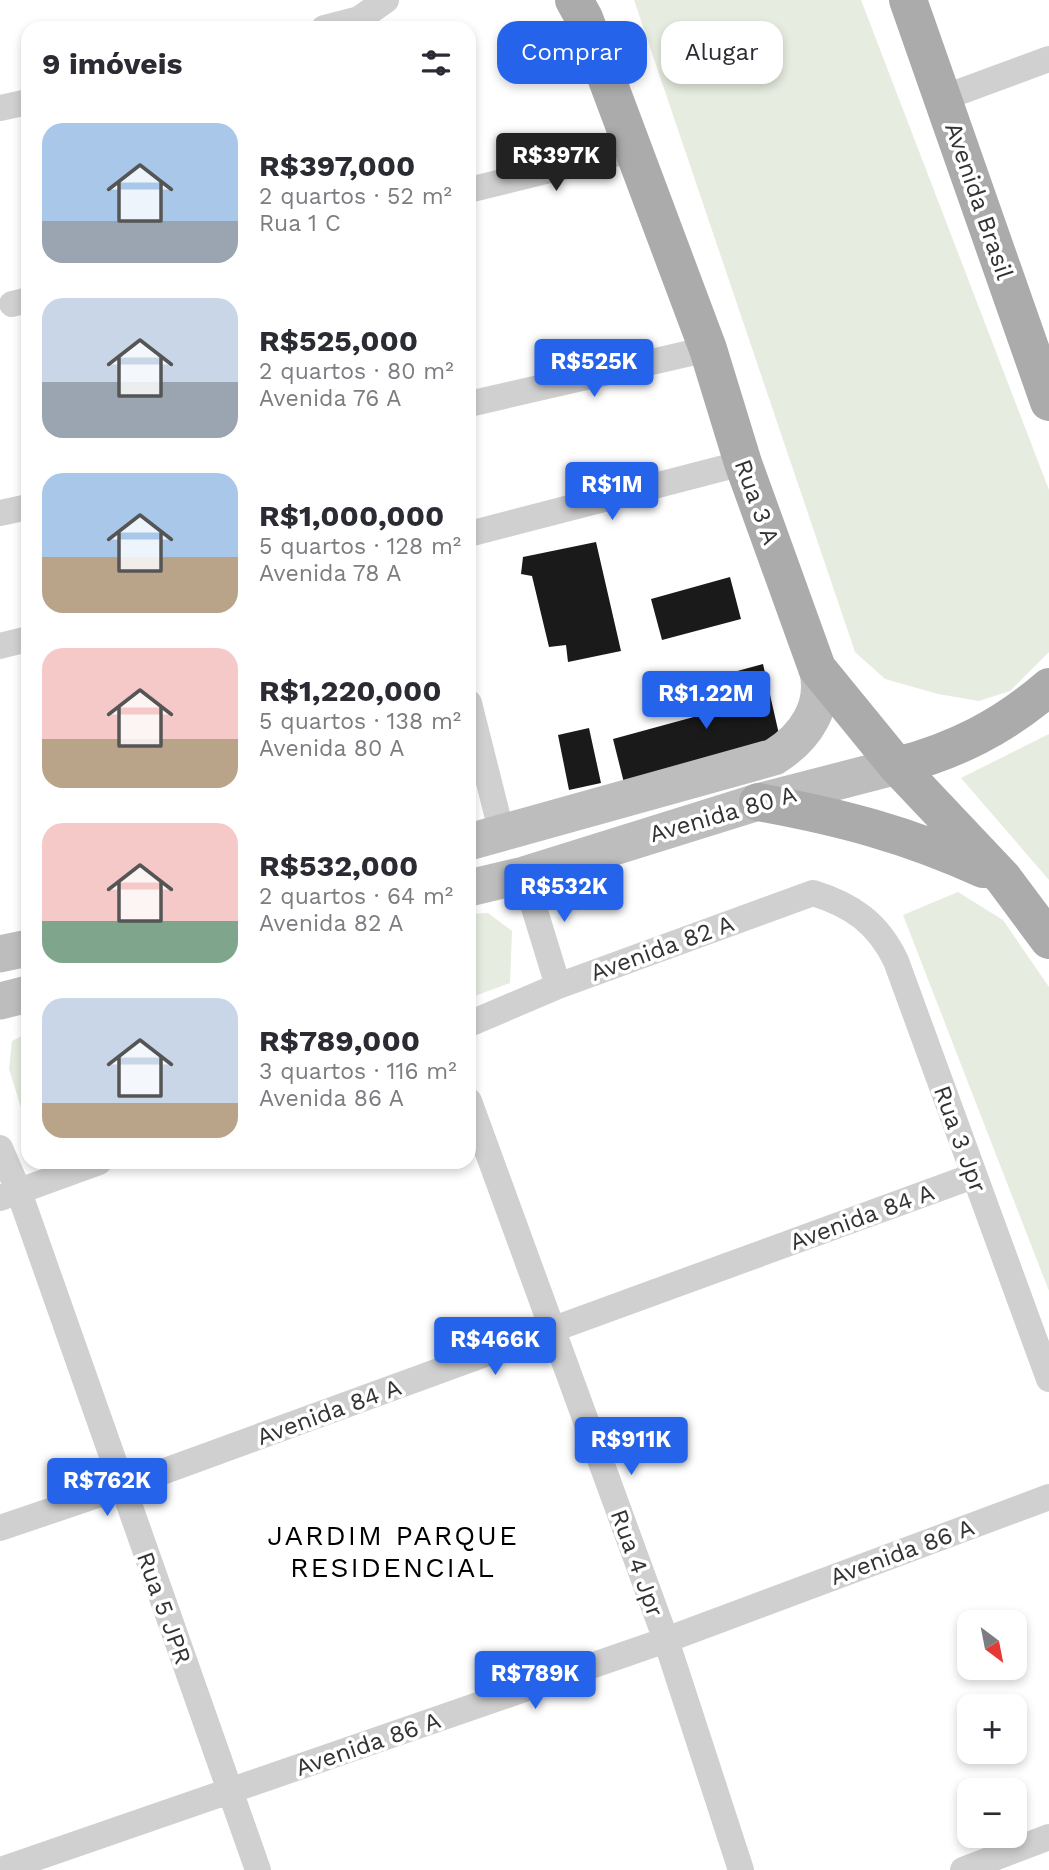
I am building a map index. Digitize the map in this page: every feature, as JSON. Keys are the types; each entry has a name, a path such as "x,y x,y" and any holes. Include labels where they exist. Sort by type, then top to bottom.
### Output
{"main road":[{"name":"Avenida Brasil","path":"908,0 1049,402"},
{"name":"Rua 3 A","path":"579,6 708,349 743,463 817,667 897,766 1003,878 1049,940"},
{"name":"Avenida 80 A","path":"485,838 774,757 798,739 815,714 822,685 817,667"},
{"path":"897,766 937,755 975,740 1010,718 1049,687"},
{"name":"Avenida 80 A","path":"476,886 524,875 758,802 897,766"},
{"path":"758,802 842,818 913,839 1003,878"},
{"path":"0,954 21,950"},
{"path":"0,1001 21,996"}],"street":[{"path":"351,21 359,19 386,0"},
{"path":"943,98 1049,59"},
{"path":"0,108 21,104"},
{"path":"476,188 631,150"},
{"path":"476,402 708,349"},
{"path":"476,532 743,463"},
{"path":"0,513 21,508"},
{"path":"0,646 21,641"},
{"path":"476,762 485,838"},
{"path":"524,875 558,986"},
{"name":"Avenida 82 A","path":"476,1021 558,986 813,893 855,910"},
{"name":"Rua 3 Jpr","path":"855,910 879,932 895,961 1049,1379"},
{"name":"Rua 4 Jpr","path":"476,1120 666,1640 741,1870"},
{"name":"Rua 5 JPR","path":"0,1148 9,1195 121,1488 258,1870"},
{"path":"9,1195 80,1169"},
{"name":"Avenida 84 A","path":"0,1528 121,1488 973,1176"},
{"name":"Avenida 86 A","path":"1,1870 666,1640 1049,1497"},
{"path":"963,1870 1049,1837"}],"shaded area":[{"path":"634,0 861,0 1049,490 1049,652 1010,691 979,701 938,694 885,679 855,652 662,84 783,84 783,21 661,21 661,80 647,38 647,21 641,21"},
{"path":"1049,734 1049,880 961,778"},
{"path":"958,892 1003,920 1049,987 1049,1291 903,915"},
{"path":"488,913 512,931 510,983 476,995 476,914"},
{"path":"21,1036 21,1108 9,1069 12,1041"}],"building":[{"path":"596,542 621,651 568,662 566,645 549,647 532,576 521,574 523,557"},
{"path":"730,577 741,619 662,640 651,599"},
{"path":"763,664 781,743 624,783 613,739 723,709 719,676"},
{"path":"589,728 601,783 569,790 558,735"}],"district":[{"name":"JARDIM PARQUE RESIDENCIAL","path":"393,1551"}]}
